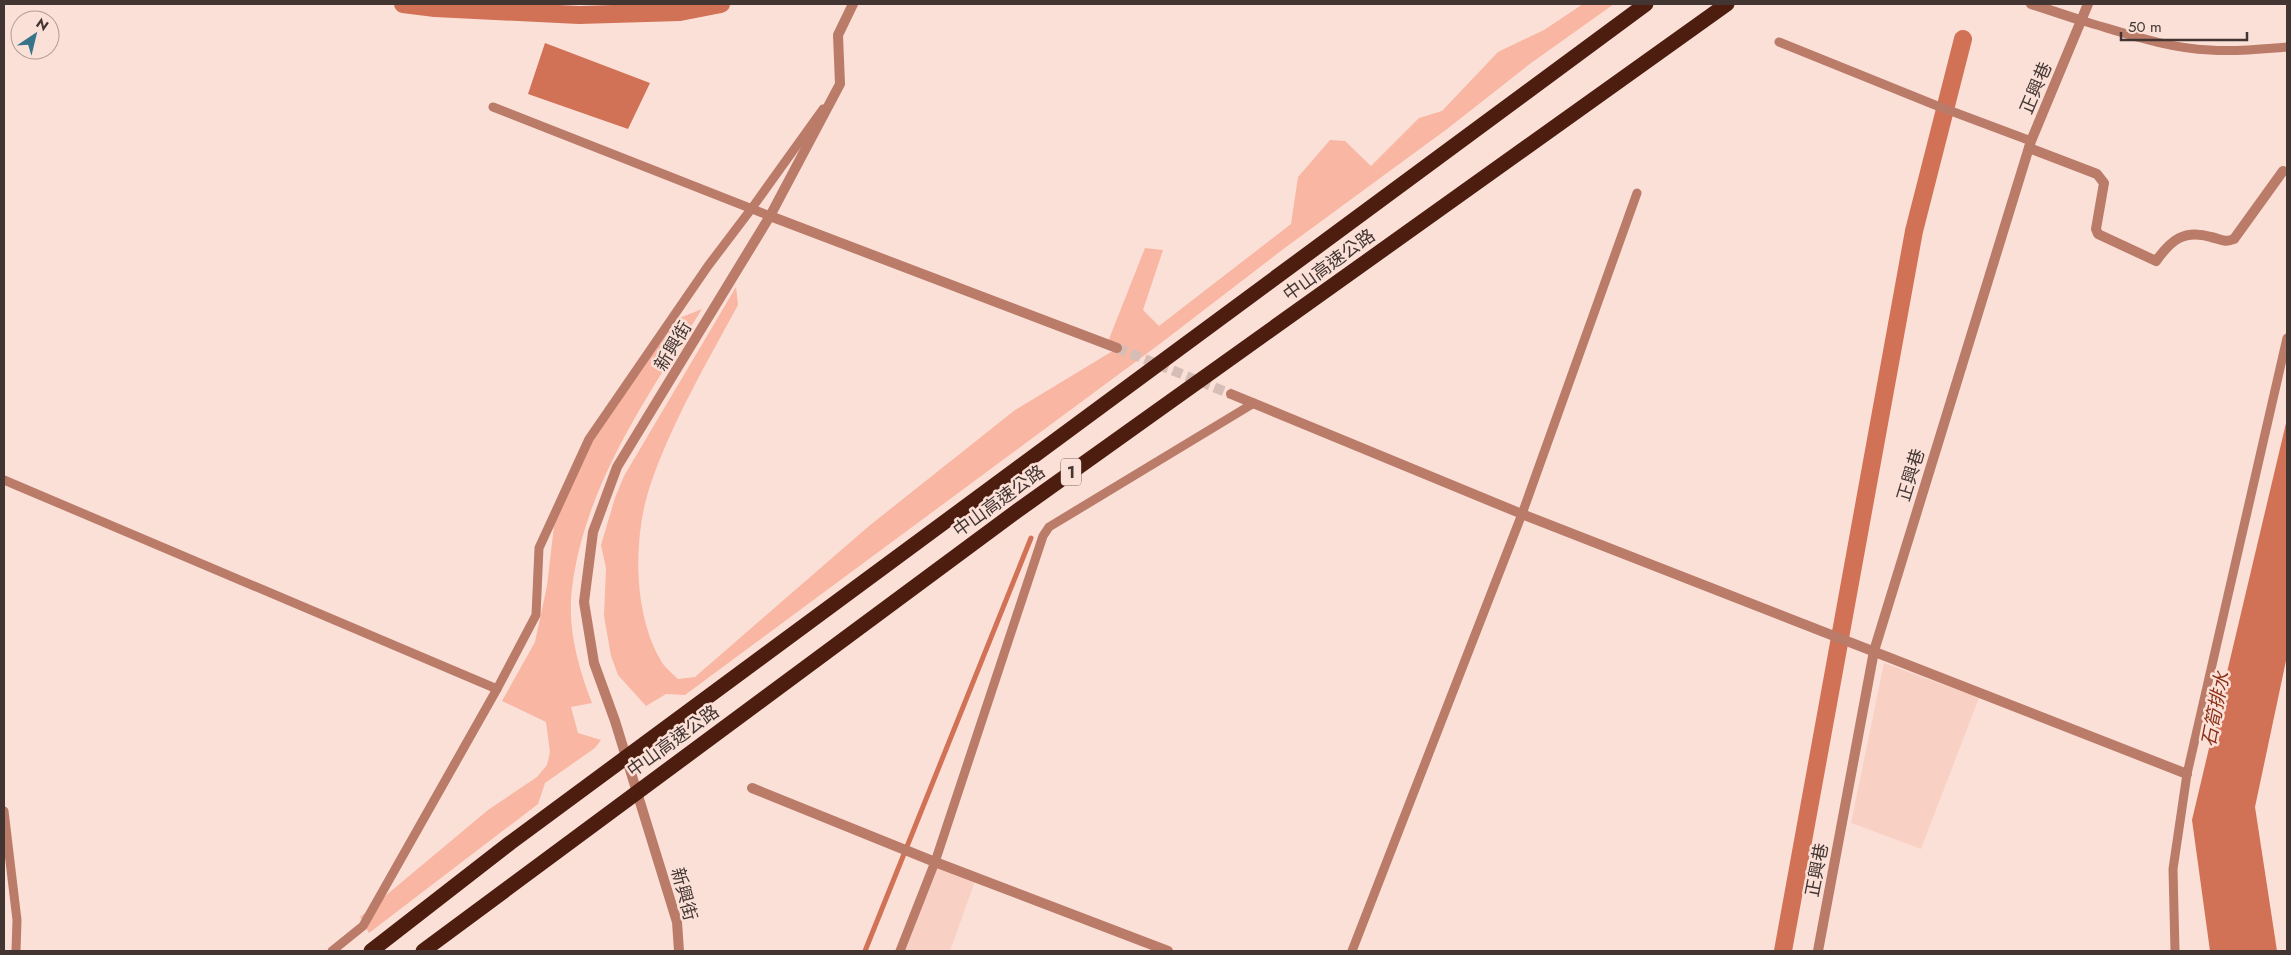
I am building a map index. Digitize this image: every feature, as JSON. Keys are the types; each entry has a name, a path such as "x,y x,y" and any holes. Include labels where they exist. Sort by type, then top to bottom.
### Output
{"highway":[{"name":"中山高速公路","path":"371,951 534,825 1646,4"},
{"name":"中山高速公路","path":"423,951 1017,511 1727,4"}],"street":[{"path":"840,84 838,35 853,4"},
{"path":"2032,4 2083,21"},
{"name":"正興巷","path":"1818,951 1874,651 2030,144 2083,21 2088,4"},
{"name":"新興街","path":"679,951 677,922 615,721 594,663 584,602 594,532 618,468 770,216 840,84"},
{"path":"2030,144 2098,174 2104,184 2096,229 2098,234 2103,238 2156,261 2168,244 2182,237 2201,234 2226,242 2234,239 2282,171"},
{"path":"770,216 1117,348"},
{"path":"1231,394 1522,514 2187,774"},
{"path":"752,788 935,862 1168,951"}],"lane":[{"path":"2083,21 2164,44 2190,48 2228,51 2287,47"},
{"path":"1779,42 1935,106 1961,114 2030,144"},
{"path":"332,951 363,926 497,689 536,615 539,548 588,439 708,266 752,208 840,84"},
{"path":"493,107 770,216"},
{"path":"1352,951 1522,514 1637,194"},
{"path":"2175,951 2173,869 2187,774 2287,338"},
{"path":"900,951 935,862 1042,536 1049,527 1254,403"},
{"path":"4,480 497,689"},
{"path":"4,811 17,920 16,951"}],"shaded area":[{"path":"1583,4 1614,4 1531,63 1447,129 1282,250 1161,343 685,695 666,694 646,706 618,675 611,656 604,616 606,568 601,545 615,498 624,476 736,287 738,305 690,394 659,462 644,506 639,551 640,597 651,640 660,659 678,679 695,677 869,526 1015,410 1116,349 1109,339 1145,248 1163,250 1143,310 1159,326 1291,224 1298,177 1330,140 1345,141 1371,166 1419,118 1442,111 1498,52 1544,30"},
{"path":"545,43 650,83 628,129 528,94"},
{"path":"702,309 622,442 590,513 579,550 572,588 572,632 578,661 592,703 571,707 578,733 601,740 595,748 545,783 538,804 369,933 360,917 488,810 537,777 547,765 550,752 546,722 502,701 535,642 547,586 554,526 560,502 579,456 677,319"},
{"path":"2287,419 2287,656 2255,807 2277,951 2210,951 2192,820"},
{"path":"1884,663 1979,698 1921,849 1851,823"},
{"path":"934,865 975,881 950,951 901,951"}],"waterway":[{"path":"403,4 435,8 579,15 680,12 721,4"},
{"path":"1783,951 1914,231 1963,39"},
{"path":"865,951 1031,538"}],"tunnel":[{"path":"1117,348 1231,394"}],"water label":[{"name":"石筍排水","path":"2215,709"}]}
